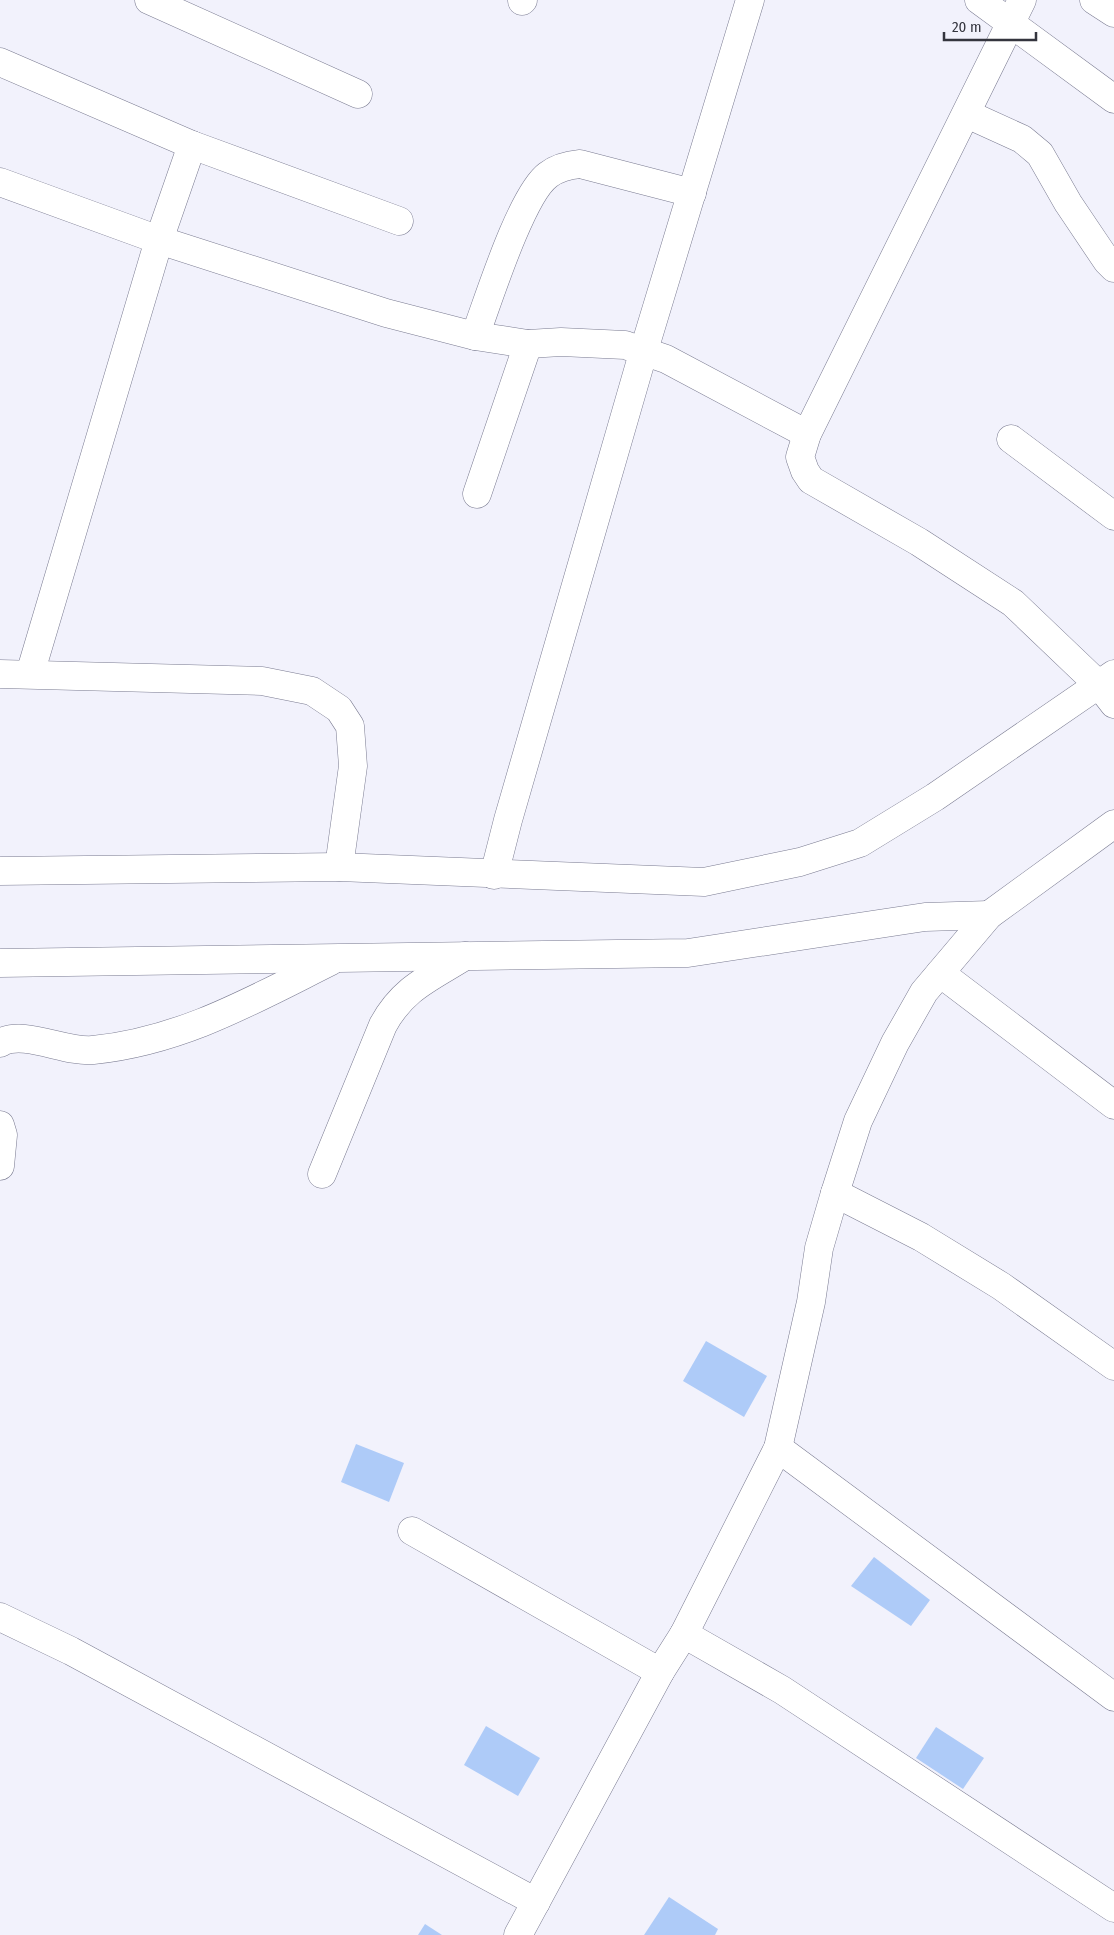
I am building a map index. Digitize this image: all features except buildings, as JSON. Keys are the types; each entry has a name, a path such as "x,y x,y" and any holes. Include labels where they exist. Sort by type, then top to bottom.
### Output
{"street":[{"path":"149,0 358,94"},
{"path":"494,875 508,820 644,350 750,0"},
{"path":"979,0 1016,11 1114,99"},
{"path":"1094,0 1114,13"},
{"path":"0,871 339,867 494,875 704,882 800,862 860,843 1109,688 1013,603 919,542 811,480 800,457 807,434 967,114 1016,11"},
{"path":"0,62 192,145 399,221"},
{"path":"967,114 1022,139 1040,154 1068,203 1107,261 1114,268"},
{"path":"30,674 159,240 192,145"},
{"path":"475,336 521,214 532,193 547,175 567,166 580,164 692,193"},
{"path":"0,182 159,240 386,313 475,336 528,344 561,342 606,343 644,350 666,359 807,434"},
{"path":"477,494 528,344"},
{"path":"1011,439 1114,516"},
{"path":"0,674 262,681 312,691 339,709 350,726 353,766 339,867"},
{"path":"518,1935 660,1672 684,1634 778,1448 811,1302 819,1248 834,1193 858,1121 895,1043 924,992 989,915 1114,824"},
{"path":"0,963 688,953 925,917 989,915"},
{"path":"322,1174 383,1026 392,1009 401,997 465,956"},
{"path":"0,1043 11,1039 24,1039 62,1048 90,1051 165,1036 225,1015 336,958"},
{"path":"940,973 1114,1105"},
{"path":"0,1126 3,1135 0,1166"},
{"path":"834,1193 921,1237 993,1281 1114,1366"},
{"path":"778,1448 1114,1696"},
{"path":"412,1531 660,1672"},
{"path":"0,1617 70,1650 536,1902"},
{"path":"684,1634 782,1690 1114,1908"}]}
